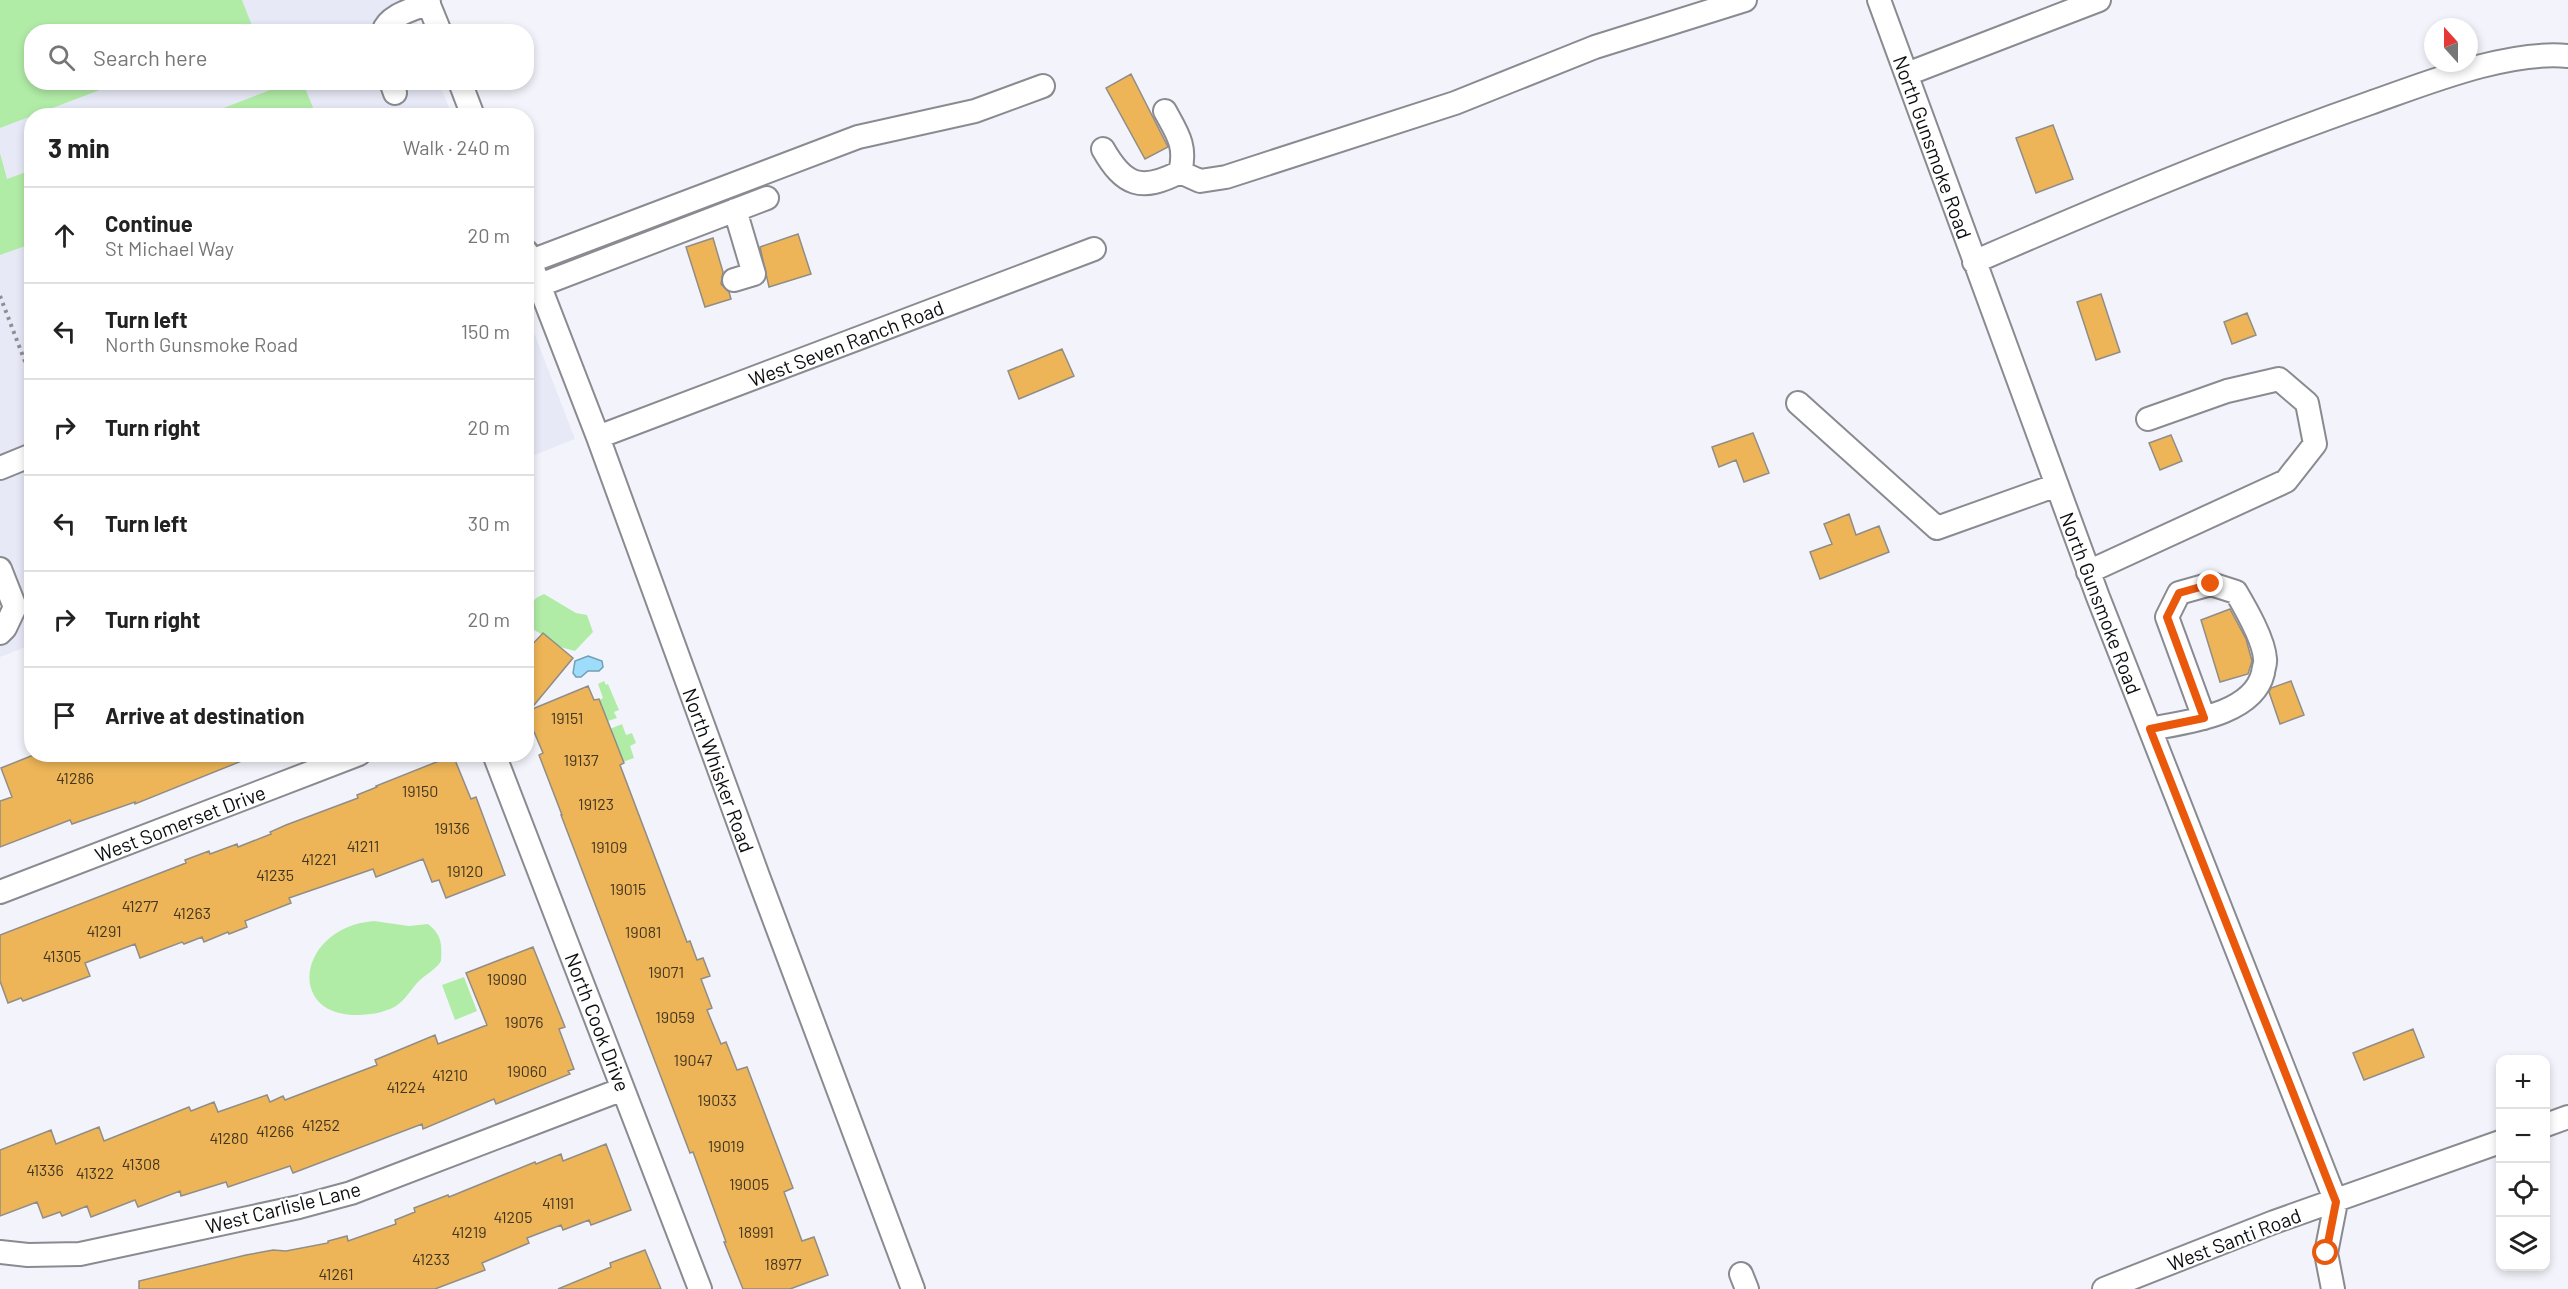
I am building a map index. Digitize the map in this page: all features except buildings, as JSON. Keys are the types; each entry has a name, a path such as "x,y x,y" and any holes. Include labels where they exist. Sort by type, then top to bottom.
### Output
{"street":[{"path":"1180,172 1200,181 1226,177 1455,103 1595,47 1745,0"},
{"name":"North Gunsmoke Road","path":"1879,0 2088,572 2336,1202"},
{"path":"1906,74 2099,0"},
{"path":"388,24 399,15 428,2 437,24"},
{"path":"1974,262 2165,180 2418,86 2512,59 2568,56"},
{"path":"534,254 858,137 975,111 1043,86"},
{"path":"463,90 470,108"},
{"path":"1165,111 1178,134 1184,155 1180,172"},
{"path":"1103,149 1113,166 1126,179 1143,184 1164,180 1180,172"},
{"path":"540,285 767,198"},
{"path":"734,280 754,274 735,210"},
{"name":"West Seven Ranch Road","path":"598,437 1094,249"},
{"name":"North Whisker Road","path":"534,269 913,1289"},
{"path":"2088,572 2286,481 2315,444 2307,403 2279,379 2227,391 2148,419"},
{"path":"1798,403 1937,528 2057,485"},
{"path":"0,468 24,458"},
{"path":"0,569 15,607 5,628 0,633"},
{"path":"2150,729 2204,718 2245,701 2260,682 2266,660 2251,617 2236,592 2211,584 2179,593 2167,617 2204,718"},
{"name":"West Somerset Drive","path":"0,892 338,762"},
{"name":"North Cook Drive","path":"497,762 700,1289"},
{"name":"West Carlisle Lane","path":"0,1252 28,1255 80,1254 299,1207 351,1193 623,1089"},
{"path":"2550,1124 2568,1117"},
{"name":"West Santi Road","path":"2104,1289 2274,1222 2336,1202 2496,1143"},
{"path":"2333,1289 2326,1253 2336,1202"}],"path":[{"path":"0,296 24,359"}],"shaded area":[{"path":"0,0 408,0 417,24 24,24 24,90 442,90 449,108 24,108 24,648 0,657"},
{"path":"534,333 575,439 534,455"}],"green space":[{"path":"0,0 242,0 251,24 24,24 24,90 100,90 52,108 24,108 24,119 0,128"},
{"path":"270,90 306,90 313,108 224,108"},
{"path":"0,153 7,179 24,173 24,246 0,255"},
{"path":"544,594 576,613 587,615 593,632 575,651 560,647 543,633 534,630 534,600"},
{"path":"604,681 606,685 608,684 619,710 614,712 617,718 608,721 599,700 603,698 598,684"},
{"path":"622,724 626,735 632,733 636,743 630,746 634,758 623,762 610,729"},
{"path":"374,921 409,926 428,924 440,940 441,961 396,1006 376,1013 360,1015 333,1011 318,1001 310,986 310,970 317,953 330,938 349,927"},
{"path":"464,977 477,1011 455,1020 442,985"}],"water":[{"path":"588,656 602,661 603,667 599,671 588,671 581,677 576,677 573,673 575,661"}],"route":[{"path":"2211,584 2179,593 2167,617 2204,718 2150,729 2336,1202 2326,1253"}]}
